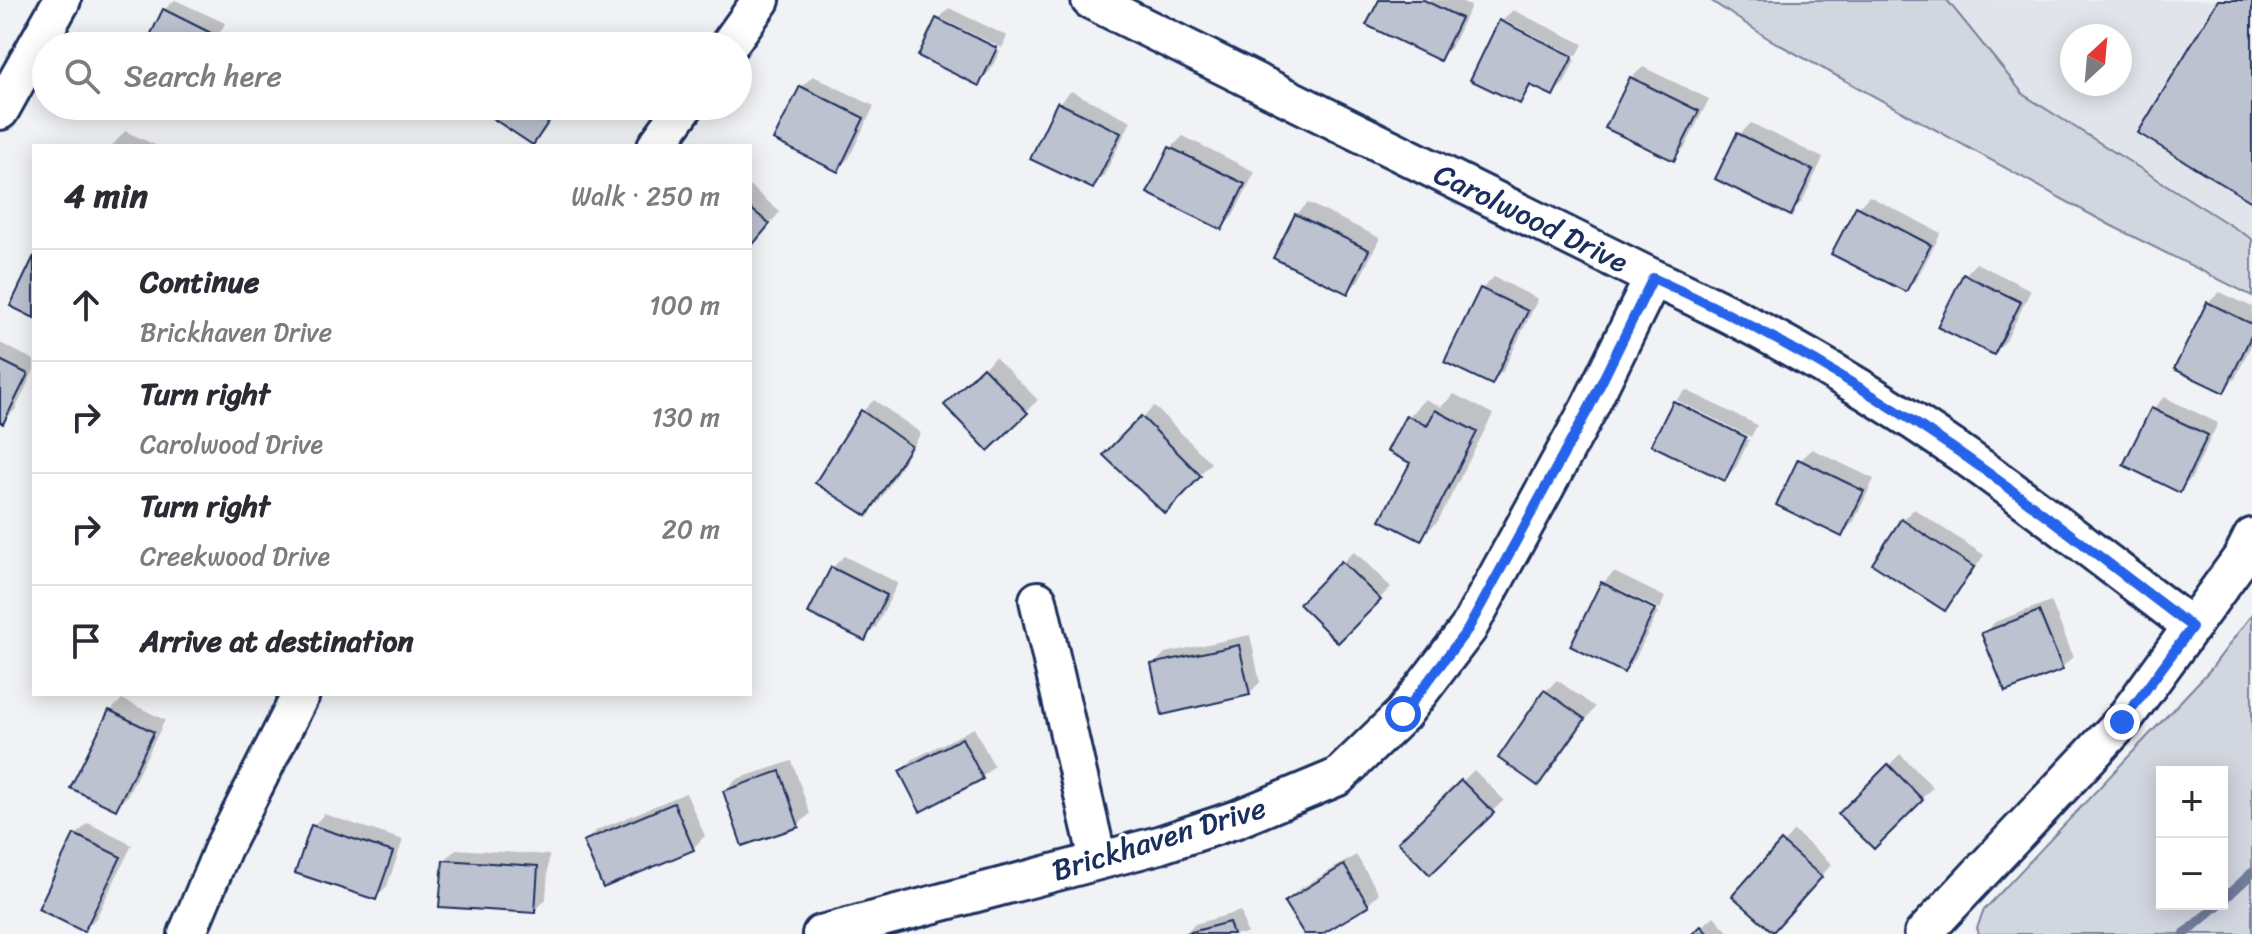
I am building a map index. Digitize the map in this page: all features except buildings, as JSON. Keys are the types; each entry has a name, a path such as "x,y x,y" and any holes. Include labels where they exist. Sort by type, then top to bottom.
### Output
{"street":[{"path":"44,32 62,0"},
{"path":"738,32 761,0"},
{"name":"Carolwood Drive","path":"1090,0 1653,278 1723,309 1835,374 1959,452 2192,627"},
{"path":"0,111 32,54"},
{"path":"657,144 675,120"},
{"name":"Brickhaven Drive","path":"821,934 1159,845 1237,819 1338,777 1403,714 1468,629 1589,408 1653,278"},
{"path":"1923,934 2122,722 2242,557 2252,537"},
{"path":"1038,600 1098,860"},
{"path":"197,931 223,848 300,696"}],"shaded area":[{"path":"1710,0 1947,0 2024,95 2252,239 2252,296 2110,225 1769,39"},
{"path":"1947,0 2252,0 2252,239 2024,95"},
{"path":"2252,614 2252,934 1979,934 1977,928 1984,910 2210,670"}],"waterway":[{"path":"2228,895 2252,873"},
{"path":"2184,934 2212,910"}],"route":[{"path":"1403,714 1468,629 1589,408 1653,278 1723,309 1835,374 1959,452 2192,627 2122,722"}]}
